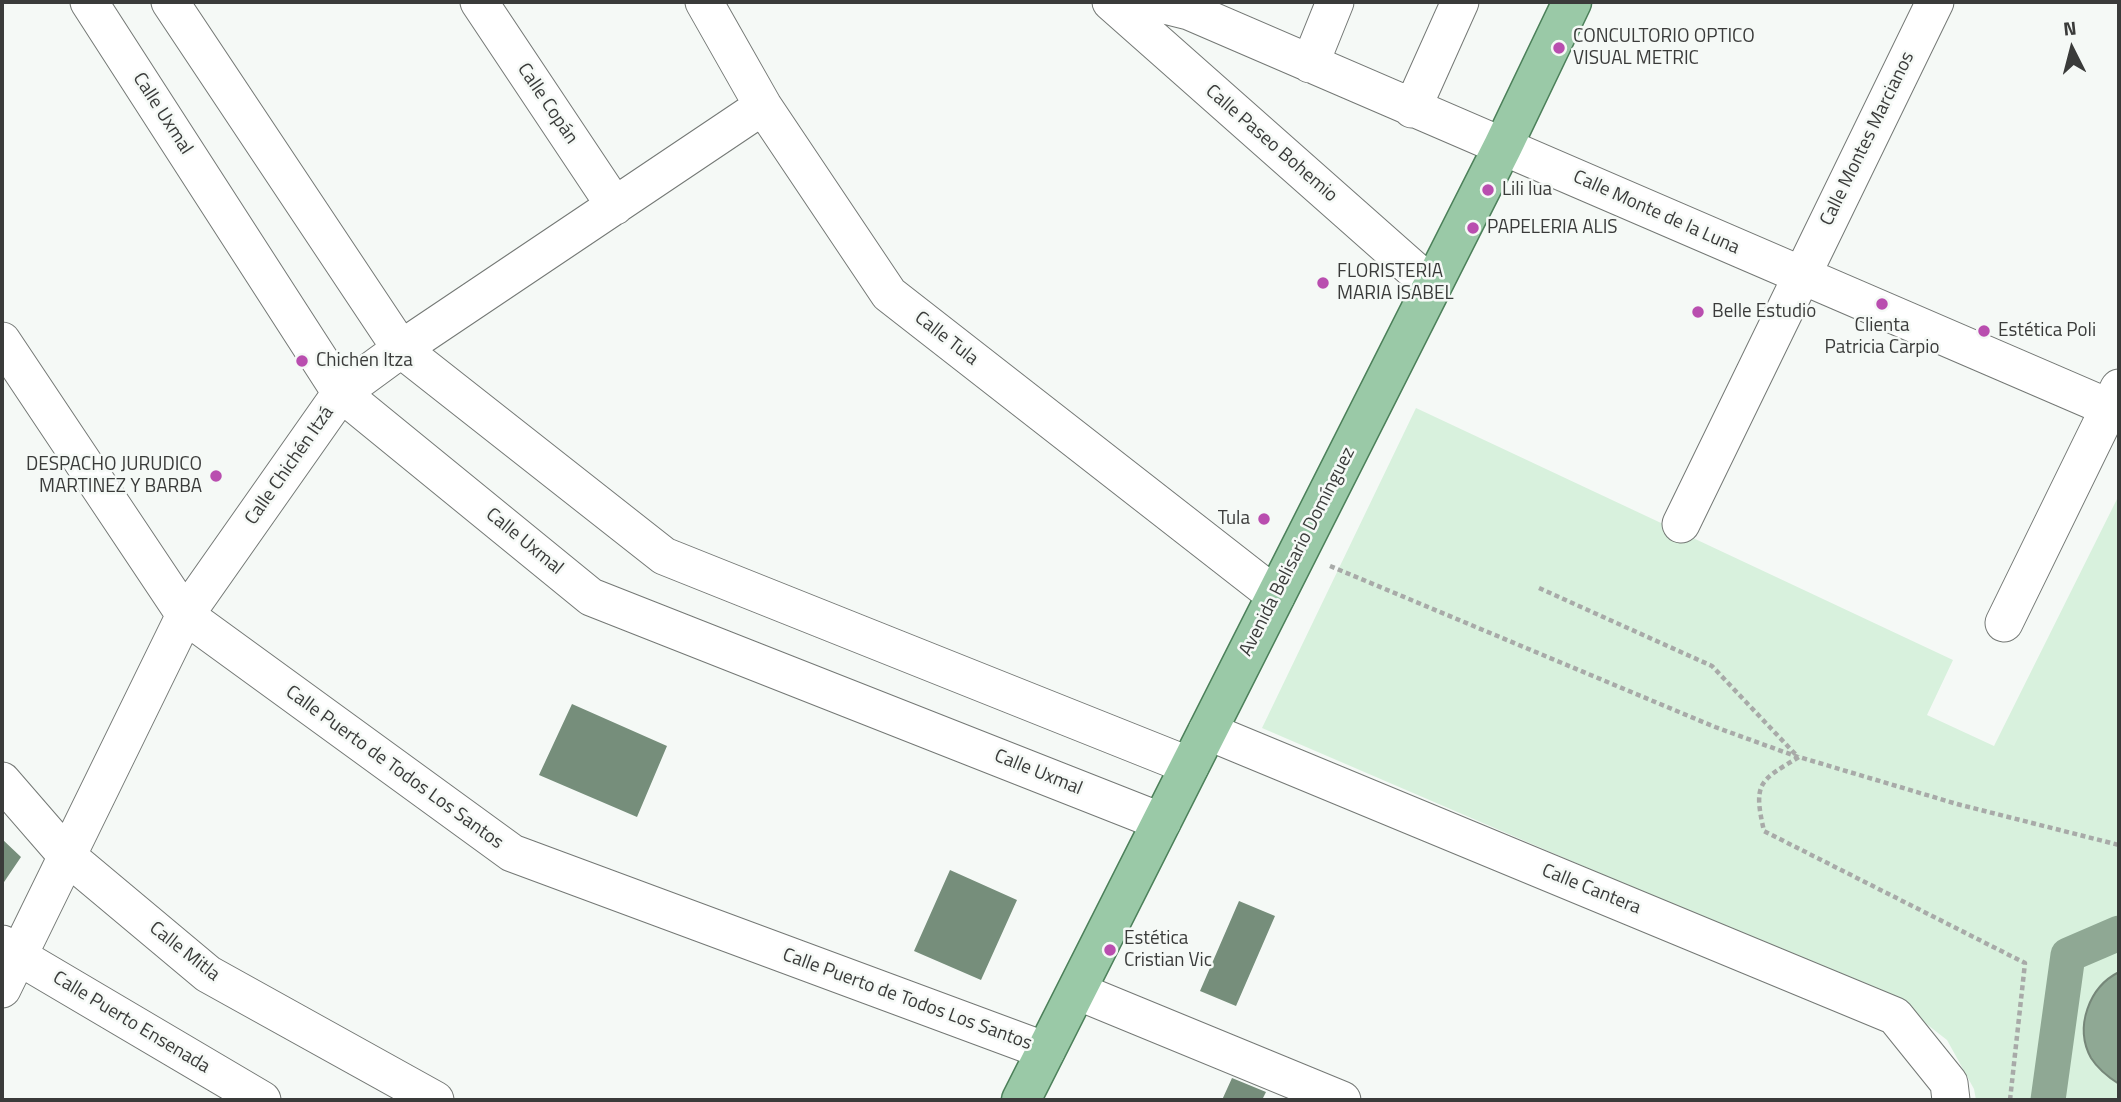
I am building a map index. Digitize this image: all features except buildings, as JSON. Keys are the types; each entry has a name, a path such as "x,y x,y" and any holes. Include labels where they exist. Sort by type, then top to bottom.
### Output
{"main road":[{"name":"Avenida Belisario Domínguez","path":"1021,1100 1503,146 1572,2"}],"street":[{"name":"Calle Uxmal","path":"89,2 341,393 591,597 1162,822"},
{"path":"170,2 401,349 664,556 1190,766"},
{"name":"Calle Copán","path":"480,2 615,206"},
{"name":"Calle Tula","path":"704,2 763,106 889,294 1276,596"},
{"path":"1310,64 1335,2"},
{"path":"1412,109 1460,2"},
{"name":"Calle Montes Marcianos","path":"1681,524 1935,2"},
{"name":"Calle Monte de la Luna","path":"1134,7 1191,6 1310,64 1801,276 2116,403"},
{"name":"Calle Paseo Bohemio","path":"1134,7 1432,286"},
{"name":"Calle Chichén Itzá","path":"2,989 10,950 67,856 185,615 341,393 401,349 763,106"},
{"name":"Calle Puerto de Todos Los Santos","path":"2,341 185,615 512,853 1046,1051"},
{"path":"2004,623 2116,403"},
{"name":"Calle Cantera","path":"1207,731 1895,1016 1950,1092"},
{"name":"Calle Mitla","path":"2,781 67,856 208,974 435,1100"},
{"name":"Calle Puerto Ensenada","path":"10,950 262,1100"},
{"path":"1077,991 1342,1100"}],"path":[{"path":"1298,553 1715,727 1799,757 1957,804 2118,843"},
{"path":"1539,588 1712,666 1799,757"},
{"path":"1799,757 1766,777 1758,802 1764,831 2025,963 2010,1100"}],"shaded area":[{"path":"1416,408 1953,660 1927,715 1994,746 2119,495 2119,1100 1976,1100 1974,1089 1947,1040 1897,1001 1262,728"},
{"path":"2119,972 2119,1084 2091,1058 2086,1046 2084,1021 2092,998 2108,979"}],"waterway":[{"path":"2048,1100 2068,955 2119,933"}],"place":[{"name":"CONCULTORIO OPTICO VISUAL METRIC","path":"1559,48"},
{"name":"Lili lua","path":"1488,190"},
{"name":"PAPELERIA ALIS","path":"1473,228"},
{"name":"FLORISTERIA MARIA ISABEL","path":"1323,283"},
{"name":"Clienta Patricia Carpio","path":"1882,304"},
{"name":"Belle Estudio","path":"1698,312"},
{"name":"Estética Poli","path":"1984,331"},
{"name":"Chichen Itza","path":"302,361"},
{"name":"DESPACHO JURUDICO MARTINEZ Y BARBA","path":"216,476"},
{"name":"Tula","path":"1264,519"},
{"name":"Estética Cristian Vic","path":"1110,950"}]}
